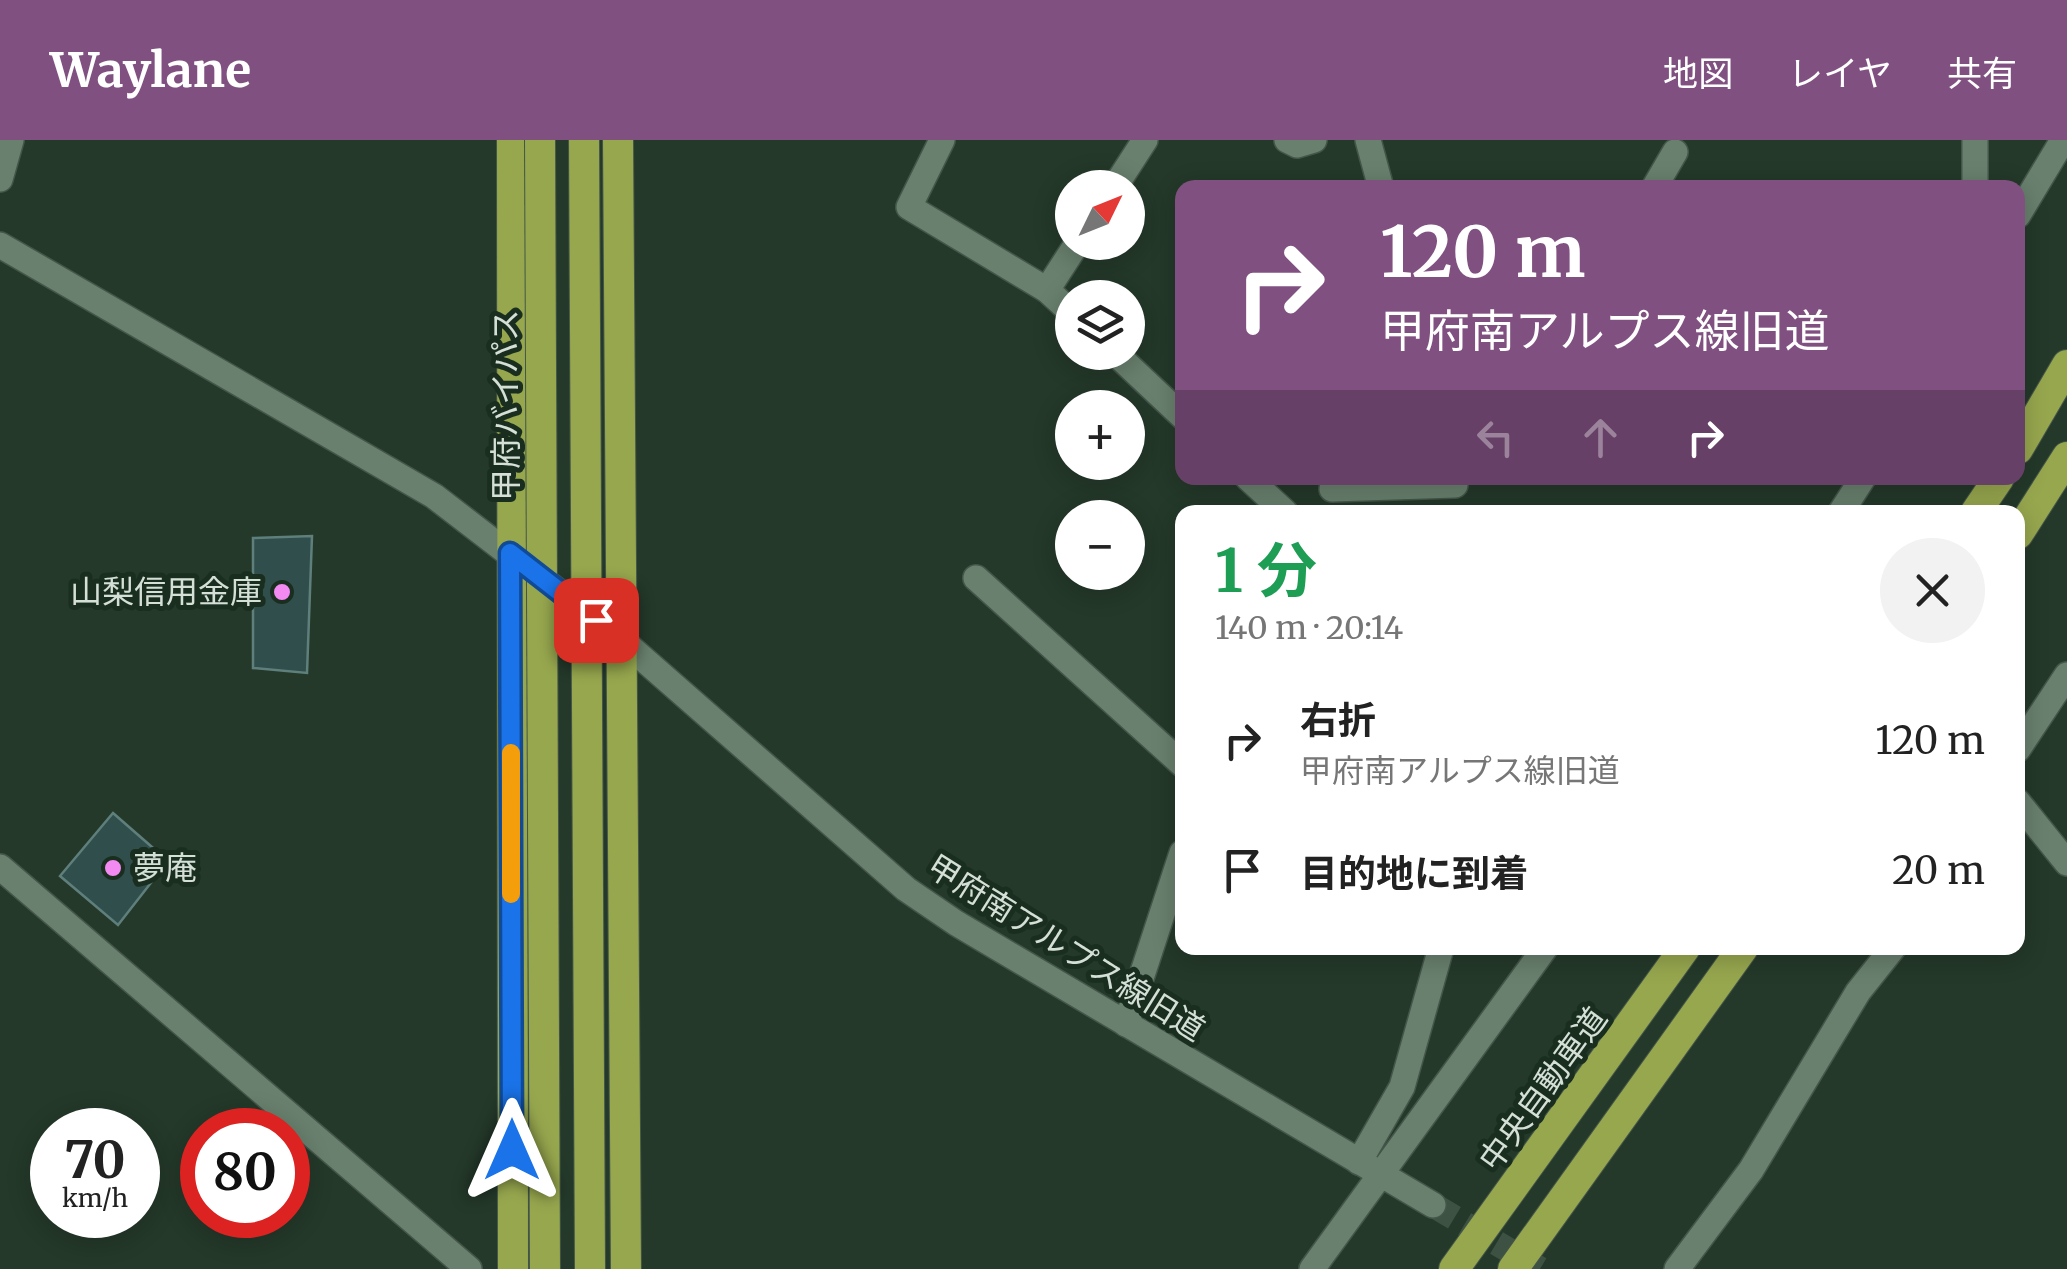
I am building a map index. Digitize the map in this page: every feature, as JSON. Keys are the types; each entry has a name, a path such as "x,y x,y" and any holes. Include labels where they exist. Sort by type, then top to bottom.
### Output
{"highway":[{"path":"512,140 512,1269"},
{"name":"甲府バイパス","path":"540,140 545,1269"},
{"path":"584,140 590,1269"},
{"path":"618,140 626,1269"},
{"path":"2025,436 2067,365"},
{"path":"2025,523 2067,457"},
{"name":"中央自動車道","path":"1454,1269 1551,1140 1681,955"},
{"path":"1513,1269 1738,955"}],"street":[{"path":"0,179 11,140"},
{"path":"942,140 909,207 1055,297"},
{"path":"1126,170 1145,140"},
{"path":"1286,140 1296,145 1314,140"},
{"path":"1368,140 1379,180"},
{"path":"1975,180 1976,140"},
{"path":"2025,203 2063,140"},
{"path":"1659,180 1675,152"},
{"name":"甲府南アルプス線旧道","path":"0,244 434,496 624,642 906,889 1126,1024 1433,1204"},
{"path":"1048,290 1067,260"},
{"path":"1133,370 1175,409"},
{"path":"1256,485 1277,505"},
{"path":"1330,493 1455,485"},
{"path":"976,578 1175,758"},
{"path":"2025,738 2067,675"},
{"path":"2025,811 2067,863"},
{"path":"0,867 469,1269"},
{"path":"1126,1024 1175,874"},
{"path":"1360,1162 1402,1088 1439,955"},
{"path":"1312,1269 1384,1175 1539,955"},
{"path":"1677,1269 1751,1170 1858,992 1887,955"}],"building":[{"path":"312,536 307,673 253,668 253,538"},
{"path":"113,813 168,861 118,925 60,876"}],"tunnel":[{"path":"1433,1205 1540,1269"}],"slow traffic":[{"path":"511,753 511,894"}],"place":[{"name":"山梨信用金庫","path":"282,592"},
{"name":"夢庵","path":"113,868"}],"route":[{"path":"512,1150 510,553 596,620"}]}
